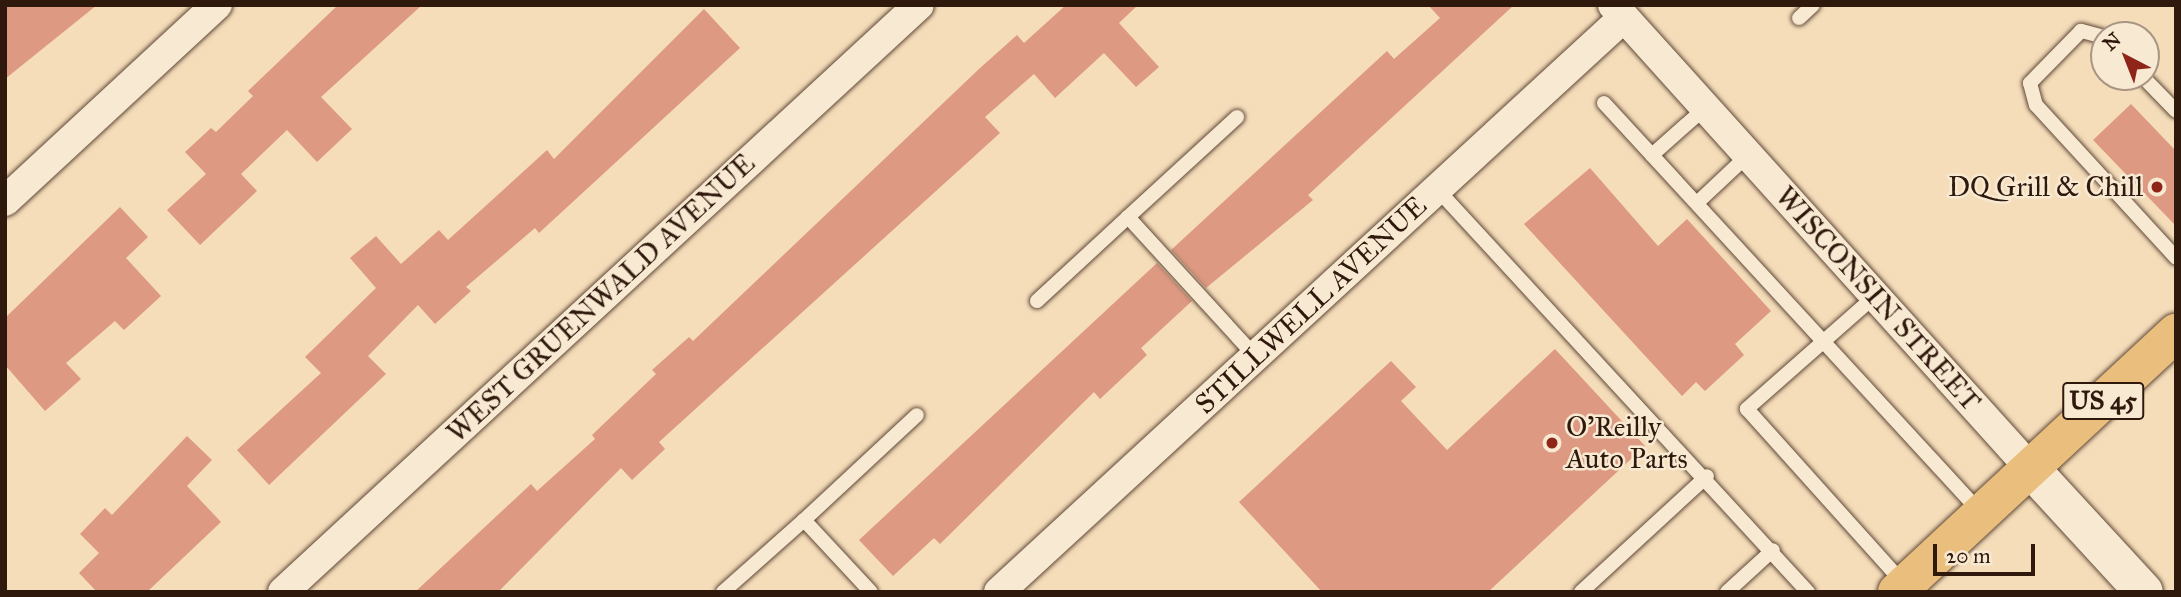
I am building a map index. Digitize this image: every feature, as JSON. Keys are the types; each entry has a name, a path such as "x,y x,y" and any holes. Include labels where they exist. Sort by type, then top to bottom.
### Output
{"main road":[{"name":"US 45","path":"1901,588 2176,333"}],"street":[{"path":"5,201 217,5"},
{"name":"WEST GRUENWALD AVENUE","path":"283,592 919,5"},
{"name":"WISCONSIN STREET","path":"1624,9 1706,107 2144,592"},
{"name":"STILLWELL AVENUE","path":"999,592 1437,189 1624,9"}],"lane":[{"path":"1799,18 1813,5"},
{"path":"2090,34 2081,32 2030,83 2036,105 2176,258"},
{"path":"2157,91 2176,111"},
{"path":"1604,103 1825,340 1982,514"},
{"path":"1653,155 1706,107"},
{"path":"1037,301 1237,117"},
{"path":"1697,203 1749,154"},
{"path":"1437,189 1707,476 1808,592"},
{"path":"1128,217 1255,356"},
{"path":"1875,296 1747,409 1901,588"},
{"path":"723,592 917,415"},
{"path":"1581,592 1707,476"},
{"path":"804,520 871,592"},
{"path":"1727,592 1773,550"}],"building":[{"path":"5,5 97,5 5,79"},
{"path":"338,5 422,5 321,97 352,129 317,162 287,130 241,174 257,191 200,245 167,210 206,174 185,152 211,128 216,132 253,96 248,91"},
{"path":"1066,5 1138,5 1119,23 1159,67 1136,87 1104,53 1055,98 1034,74 985,117 1000,133 659,442 665,449 632,480 621,468 498,592 415,592 531,484 537,491 595,439 592,435 656,374 652,370 689,337 693,341 979,69 1017,35 1024,43"},
{"path":"1428,5 1514,5 1308,195 1313,200 1206,288 1171,250 1387,51 1394,59 1440,18"},
{"path":"704,9 740,48 539,233 535,228 466,287 471,291 435,324 418,305 368,356 386,374 269,485 237,450 321,373 305,357 376,288 350,258 376,236 401,264 439,230 448,240 547,150 554,159"},
{"name":"DQ Grill & Chill","path":"2131,104 2176,151 2176,226 2093,140"},
{"path":"1590,168 1658,246 1687,219 1771,311 1735,344 1744,355 1705,391 1696,382 1682,396 1524,224"},
{"path":"120,207 148,237 126,258 161,296 124,330 115,321 66,363 81,379 45,411 5,365 5,318"},
{"path":"1157,263 1192,301 1141,348 1147,355 1100,399 1094,392 940,544 934,538 893,576 859,540"},
{"path":"1555,349 1645,446 1488,592 1322,592 1239,502 1391,361 1416,387 1401,401 1447,450"},
{"path":"187,436 212,460 187,486 221,522 147,592 97,592 79,573 99,553 80,534 105,508 112,515"}],"place":[{"name":"DQ Grill & Chill","path":"2157,187"},
{"name":"O'Reilly Auto Parts","path":"1552,443"}]}
